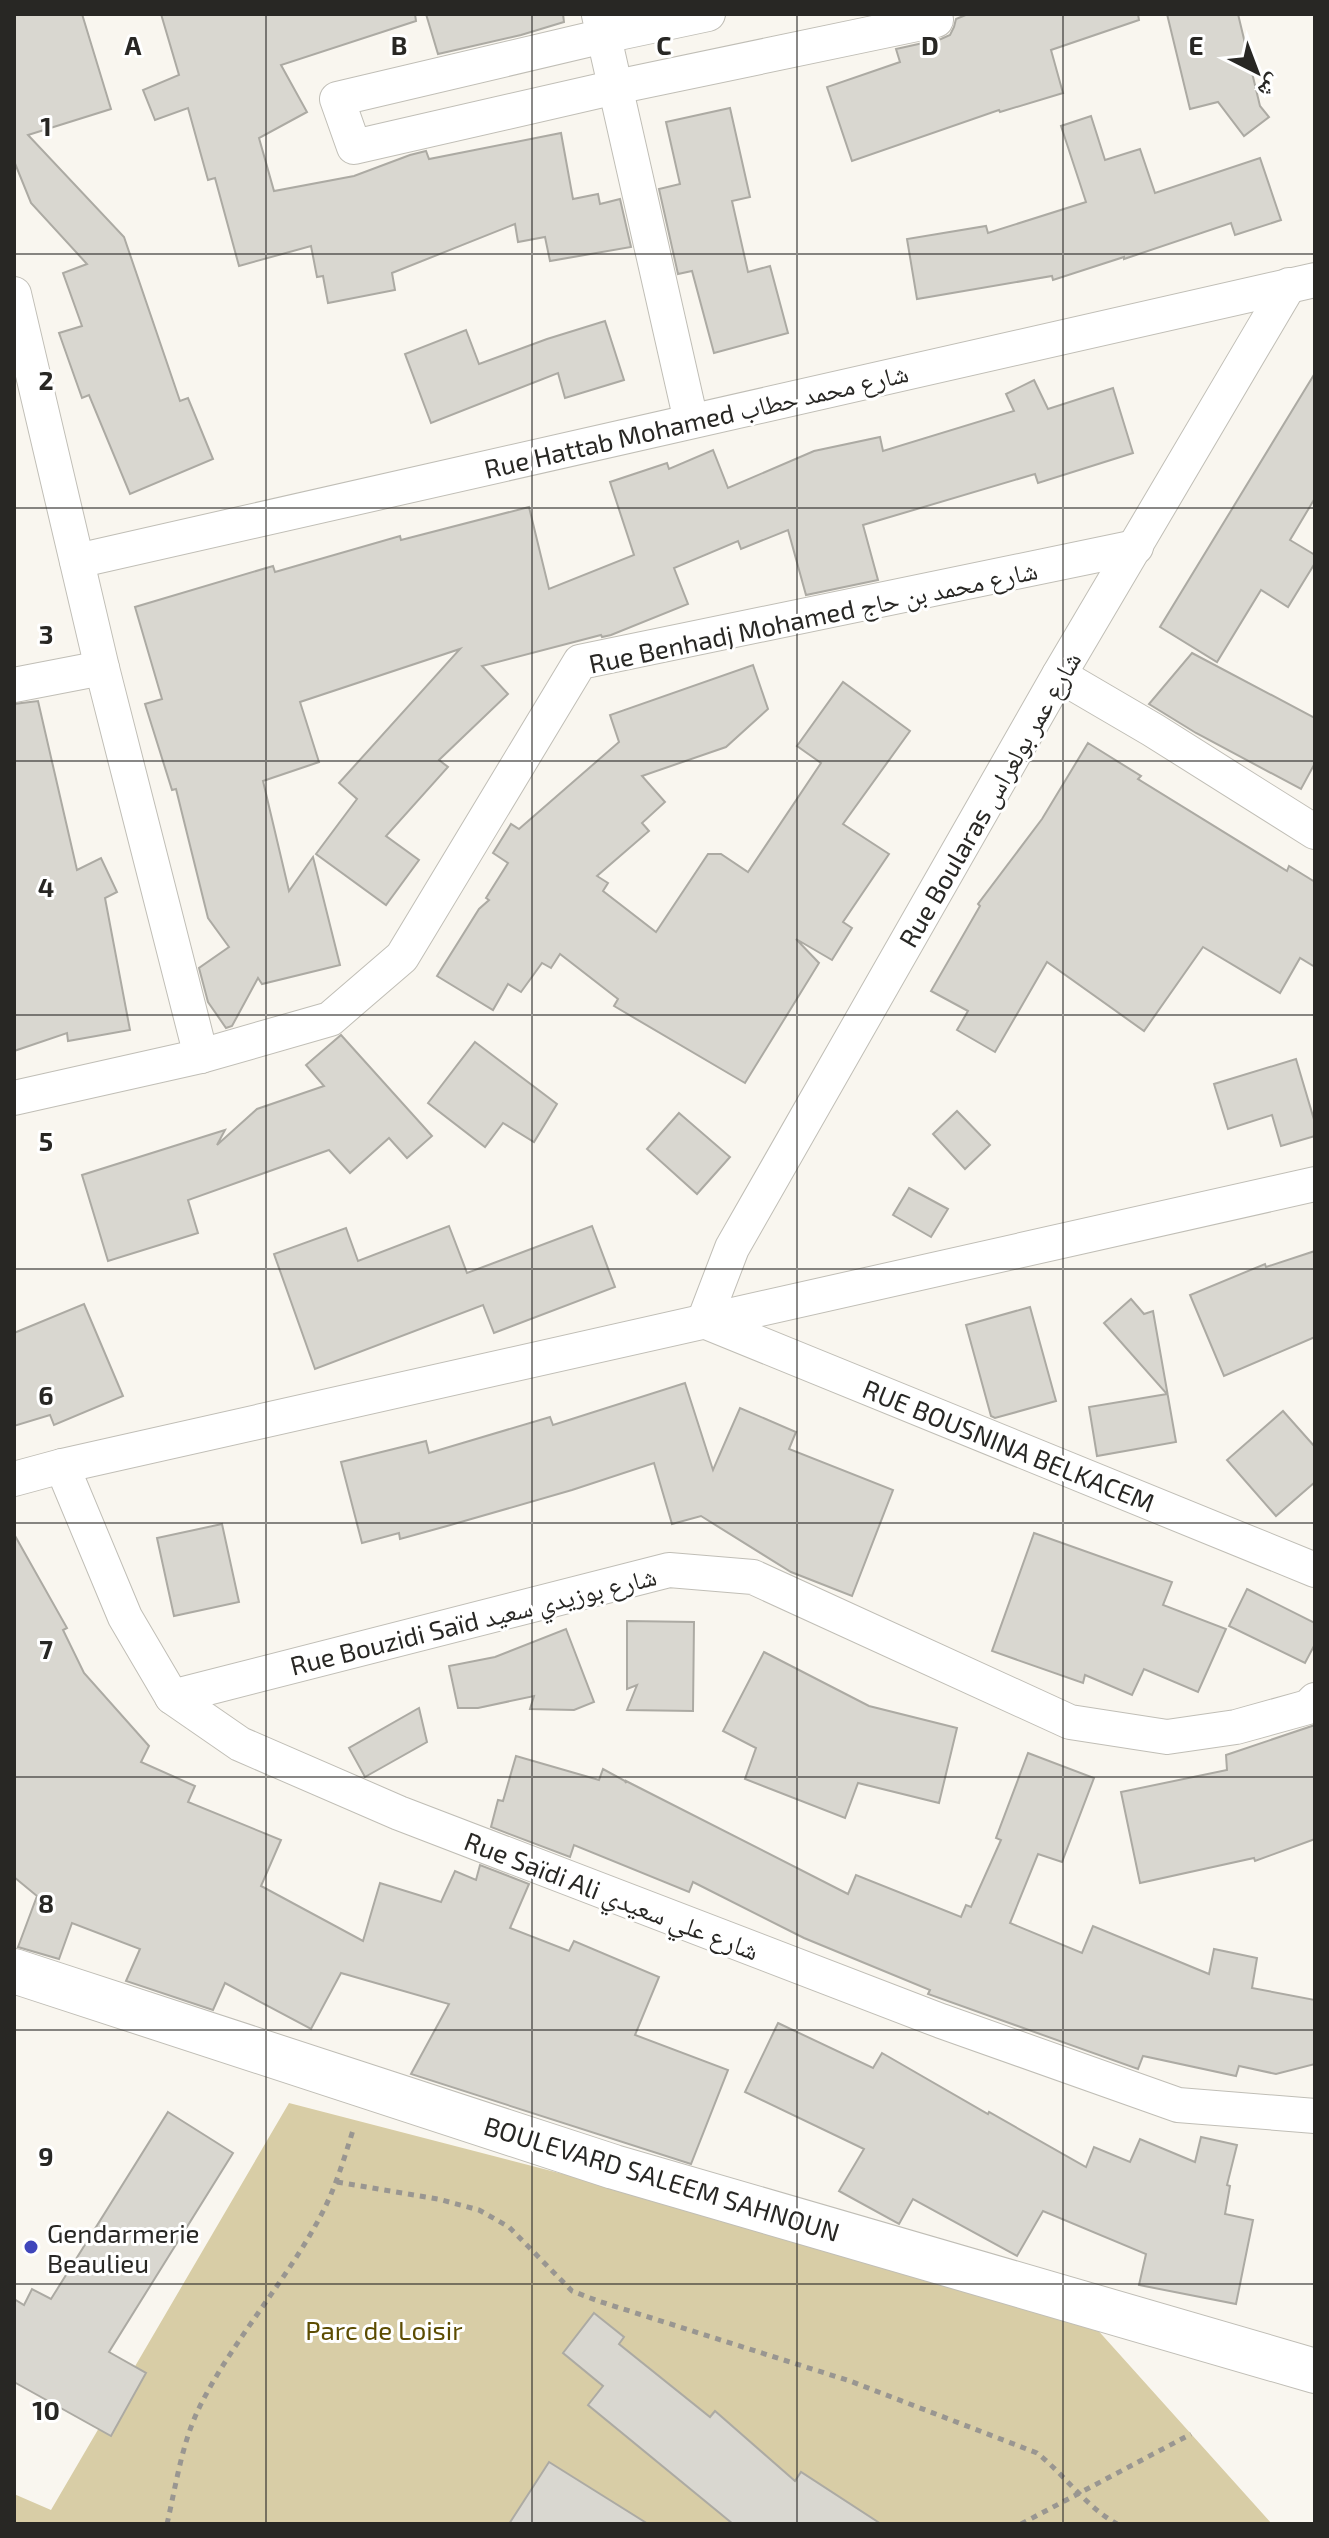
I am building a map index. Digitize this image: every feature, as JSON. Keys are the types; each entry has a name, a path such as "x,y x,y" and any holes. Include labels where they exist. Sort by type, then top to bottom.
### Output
{"street":[{"path":"708,14 602,25 337,99 354,147 616,87 936,20 935,14"},
{"path":"602,25 691,421"},
{"name":"Rue Hattab Mohamed شارع محمد حطاب","path":"77,561 1302,283"},
{"name":"Rue Boularas شارع عمر بولعراس","path":"704,1321 732,1248 1059,675 1302,283"},
{"path":"14,294 102,668 201,1056"},
{"name":"Rue Benhadj Mohamed شارع محمد بن حاج","path":"14,1098 201,1056 330,1019 402,957 580,662 1136,547"},
{"path":"14,685 102,668"},
{"path":"1059,675 1315,832"},
{"path":"14,1479 1315,1184"},
{"name":"RUE BOUSNINA BELKACEM","path":"704,1321 1315,1570"},
{"name":"Rue Saïdi Ali شارع علي سعيدي","path":"62,1466 125,1617 172,1697 240,1744 399,1813 941,2021 1178,2105 1315,2116"},
{"name":"Rue Bouzidi Saïd شارع بوزيدي سعيد","path":"172,1697 669,1570 753,1577 1070,1722 1167,1737 1236,1727 1308,1707 1315,1700"},
{"name":"BOULEVARD SALEEM SAHNOUN","path":"14,1971 614,2167 1315,2371"}],"path":[{"path":"167,2524 183,2455 199,2408 227,2359 312,2231 337,2182 368,2086"},
{"path":"337,2182 438,2199 479,2210 509,2227 572,2291 850,2381 1037,2453 1056,2468 1077,2494 1117,2524"},
{"path":"1021,2524 1191,2434"}],"green space":[{"name":"Parc de Loisir","path":"289,2103 1077,2307 1272,2524 14,2524 14,2494 51,2510"}],"building":[{"path":"14,14 82,14 111,109 28,135 124,237 180,401 188,398 213,459 130,494 89,395 82,398 59,333 82,326 63,273 87,264 31,203 14,161"},
{"path":"161,14 415,14 416,21 281,65 307,112 259,138 274,191 354,176 426,151 429,159 561,133 573,199 598,194 600,204 620,199 631,247 550,261 545,237 518,242 515,224 392,273 395,290 328,303 323,276 317,277 311,246 239,266 215,178 208,180 188,108 155,120 143,90 179,75"},
{"path":"426,14 563,14 564,22 438,54"},
{"path":"968,14 1138,14 1139,20 1051,50 1063,93 999,110 852,161 827,87 900,62 896,49 950,35 956,19"},
{"path":"1167,14 1238,14 1260,106 1269,117 1244,136 1218,102 1190,109"},
{"path":"730,108 750,197 732,201 748,272 770,266 788,333 714,353 692,271 678,274 659,189 680,184 666,122"},
{"path":"1091,116 1105,160 1140,149 1155,193 1260,158 1281,220 1235,235 1231,223 1053,280 1052,276 917,299 907,239 986,226 988,233 1086,202 1061,126"},
{"path":"605,321 624,380 565,398 558,373 431,423 405,354 466,330 479,364"},
{"path":"1315,373 1315,498 1290,540 1315,555 1315,563 1288,607 1261,590 1217,662 1160,627"},
{"path":"1034,380 1048,409 1113,388 1133,453 1038,483 1035,474 863,525 878,580 806,595 788,530 741,549 738,541 674,568 688,604 611,635 482,666 508,694 439,760 448,767 386,836 419,860 386,905 316,854 357,799 339,783 460,649 300,702 319,762 263,781 289,891 313,857 340,965 262,984 258,978 232,1026 226,1028 208,1002 199,968 229,947 208,918 176,789 172,790 145,704 162,699 135,607 273,566 275,572 400,536 401,540 529,507 549,589 634,555 610,482 667,463 669,469 713,450 728,488 814,451 880,437 883,451 1014,411 1006,394"},
{"path":"1192,653 1315,718 1315,763 1301,789 1149,704"},
{"path":"753,665 768,709 726,747 642,776 665,802 642,823 649,831 597,876 608,883 603,891 656,932 708,854 721,854 748,872 821,763 797,746 843,682 910,731 843,824 889,854 843,922 852,928 832,960 796,939 819,963 745,1083 614,1006 618,999 560,954 551,968 542,963 521,992 508,984 493,1010 437,976 479,909 489,900 486,898 508,863 493,853 511,824 519,829 619,742 610,715"},
{"path":"38,701 77,870 101,858 117,892 105,898 130,1030 68,1041 67,1033 14,1051 14,704"},
{"path":"1088,743 1141,776 1138,779 1287,871 1289,866 1315,882 1315,967 1300,958 1280,993 1203,947 1144,1031 1047,962 995,1052 957,1030 968,1011 931,991 980,906 978,904 1042,819"},
{"path":"341,1035 432,1136 407,1158 389,1138 350,1173 329,1150 188,1200 198,1233 108,1261 82,1175 225,1130 217,1145 257,1109 324,1086 306,1065"},
{"path":"475,1042 557,1104 534,1142 503,1123 485,1147 428,1103"},
{"path":"1296,1059 1315,1123 1315,1136 1281,1146 1272,1115 1228,1129 1214,1084"},
{"path":"957,1111 990,1145 965,1169 933,1134"},
{"path":"679,1113 730,1157 697,1194 647,1149"},
{"path":"909,1188 948,1209 931,1237 893,1215"},
{"path":"449,1226 467,1273 592,1226 615,1287 494,1333 483,1305 315,1369 274,1254 346,1228 358,1261"},
{"path":"1315,1251 1315,1337 1224,1376 1190,1295 1265,1264 1266,1267"},
{"path":"1131,1299 1144,1314 1153,1311 1176,1442 1097,1456 1089,1407 1167,1394 1104,1323"},
{"path":"84,1304 123,1396 54,1425 50,1415 14,1426 14,1333"},
{"path":"1030,1307 1056,1401 995,1418 991,1416 966,1325"},
{"path":"685,1383 713,1470 740,1408 796,1432 789,1449 893,1490 852,1596 791,1572 701,1516 672,1524 654,1463 400,1539 399,1533 362,1543 341,1462 426,1441 429,1453 550,1417 553,1425"},
{"path":"1283,1411 1315,1447 1315,1482 1276,1516 1227,1460"},
{"path":"222,1524 239,1602 174,1616 157,1538"},
{"path":"1034,1533 1172,1582 1163,1605 1226,1629 1198,1692 1144,1669 1132,1695 1085,1675 1083,1683 992,1651"},
{"path":"14,1534 67,1628 63,1630 84,1673 149,1746 141,1762 195,1786 188,1802 281,1840 261,1886 363,1941 380,1883 441,1902 455,1871 476,1880 480,1865 529,1884 510,1928 569,1951 574,1941 659,1977 635,2035 728,2070 691,2164 411,2074 449,2004 341,1973 311,2029 225,1983 213,2010 126,1981 140,1949 72,1923 59,1959 18,1947 37,1896 14,1877"},
{"path":"1247,1589 1315,1623 1315,1644 1305,1663 1229,1626"},
{"path":"627,1621 694,1622 693,1711 627,1710 637,1685 627,1689"},
{"path":"566,1629 594,1702 574,1710 530,1709 534,1696 478,1708 458,1708 449,1666 495,1657"},
{"path":"764,1652 869,1706 957,1728 939,1803 858,1783 845,1818 745,1779 756,1748 723,1731"},
{"path":"419,1708 427,1742 365,1777 349,1748"},
{"path":"1315,1725 1315,1839 1255,1861 1254,1858 1140,1883 1121,1792 1227,1770 1226,1755"},
{"path":"1028,1753 1094,1778 1062,1862 1038,1854 1010,1923 1082,1953 1093,1926 1209,1974 1214,1949 1257,1958 1252,1988 1315,2000 1315,2064 1276,2074 1239,2066 1236,2076 1143,2056 1138,2069 928,1994 930,1990 804,1938 693,1882 689,1892 574,1845 570,1857 491,1827 498,1800 503,1801 516,1756 599,1780 603,1769 848,1894 856,1875 961,1917 966,1905 971,1907 1001,1840 996,1838"},
{"path":"778,2023 873,2068 882,2053 1086,2167 1094,2147 1130,2162 1140,2139 1195,2162 1201,2137 1237,2145 1227,2185 1230,2186 1225,2214 1253,2220 1236,2304 1139,2285 1146,2254 1043,2211 1017,2256 913,2199 899,2224 839,2191 864,2149 745,2092"},
{"path":"168,2112 233,2153 109,2352 146,2373 111,2436 14,2382 14,2299 24,2305 32,2289 51,2299"},
{"path":"594,2313 624,2337 619,2344 710,2417 715,2411 795,2481 801,2472 881,2524 733,2524 588,2405 603,2386 563,2353"},
{"path":"549,2462 648,2524 509,2524"}],"place":[{"name":"Gendarmerie Beaulieu","path":"31,2247"}]}
